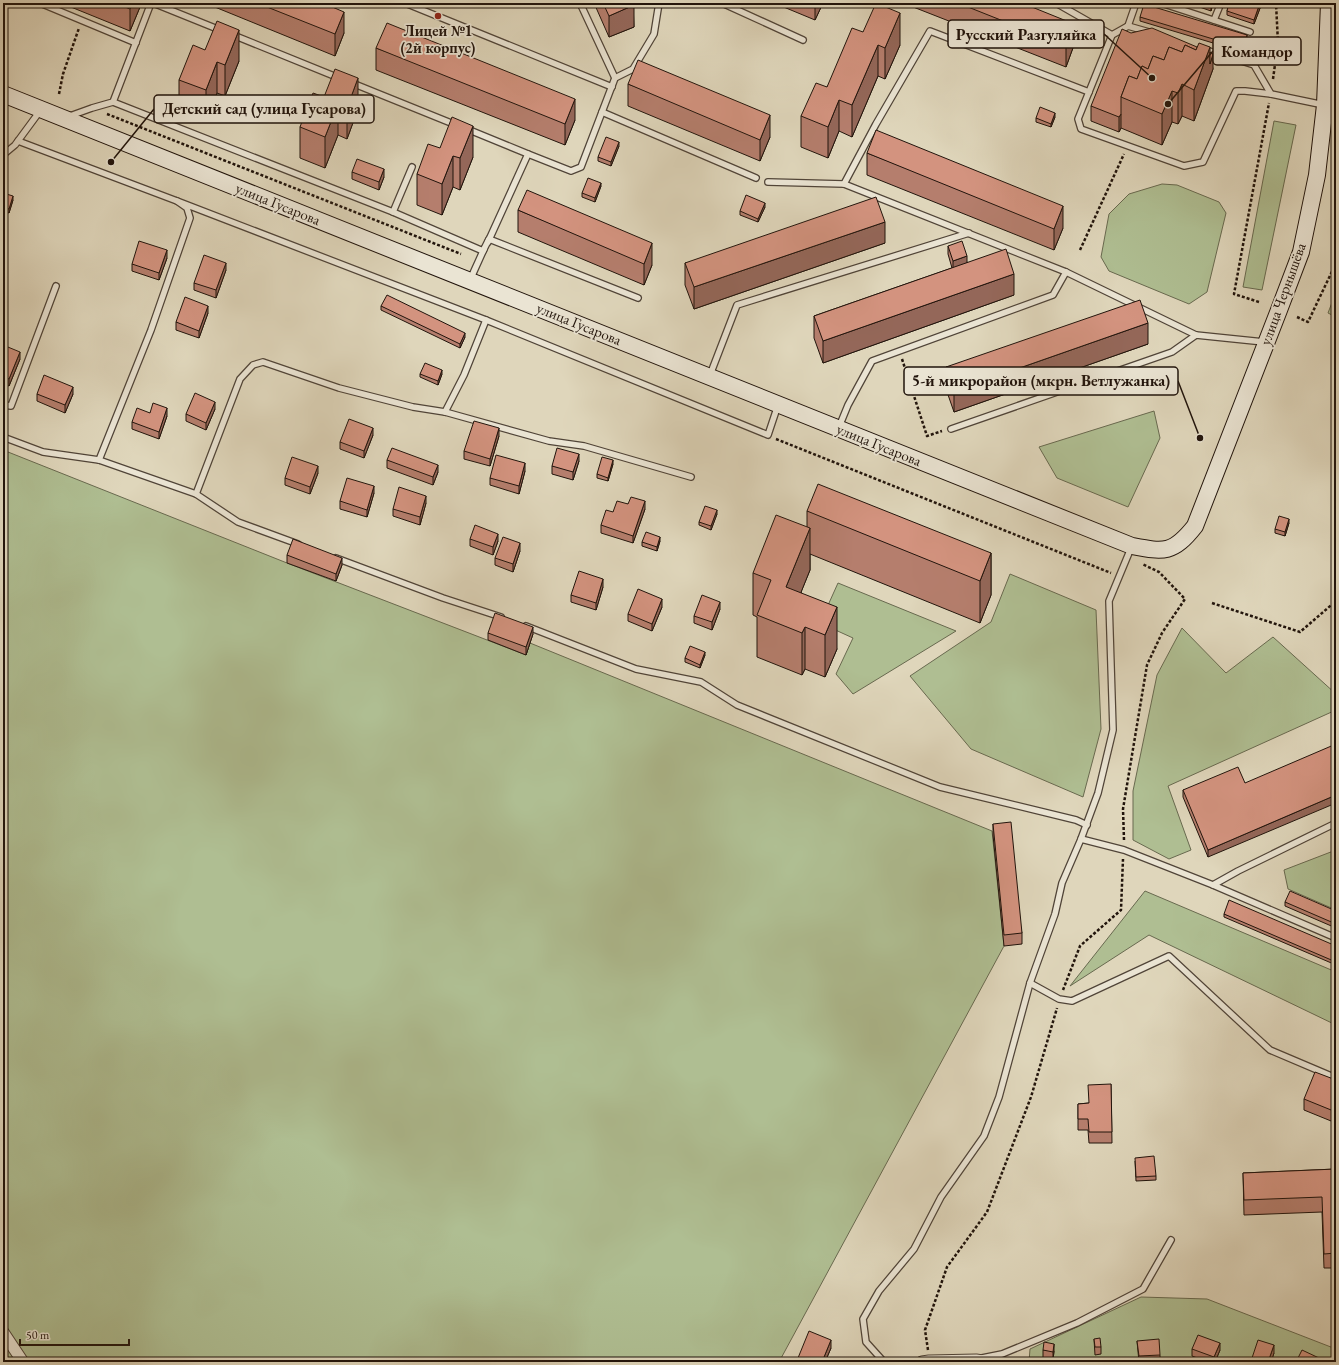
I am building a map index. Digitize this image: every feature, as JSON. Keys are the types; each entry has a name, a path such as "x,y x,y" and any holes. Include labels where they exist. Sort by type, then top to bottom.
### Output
{"street":[{"name":"улица Чернышёва","path":"1156,550 1172,547 1184,540 1195,526 1301,252 1317,175 1325,105 1329,3"},
{"name":"улица Гусарова","path":"3,94 710,376 1129,551 1156,550"},
{"path":"3,1332 23,1362"},
{"path":"925,1361 976,1360 989,1362"}],"lane":[{"path":"40,3 136,43"},
{"path":"113,102 152,3 571,171 581,167 615,78 580,3"},
{"path":"405,3 612,87"},
{"path":"615,78 633,69 654,34 658,3"},
{"path":"722,3 803,40"},
{"path":"1056,3 1112,36"},
{"path":"1136,3 1128,26 1112,36 1078,119 1081,129 1184,166 1203,162 1236,91 1271,94 1325,105"},
{"path":"1161,3 1250,32"},
{"path":"1214,20 1221,3"},
{"path":"1128,26 1157,35"},
{"path":"844,184 876,124 930,31 1089,92"},
{"path":"1194,47 1254,65 1271,94"},
{"path":"64,118 113,102 393,212 483,251"},
{"path":"3,155 18,140 41,109"},
{"path":"602,112 756,178"},
{"path":"18,140 486,320 768,436 778,405"},
{"path":"469,280 528,154"},
{"path":"393,212 412,167"},
{"path":"768,182 844,184 1066,272 1196,335 1267,342"},
{"path":"99,460 151,330 190,218 187,208 177,201"},
{"path":"710,376 737,305 970,233"},
{"path":"489,239 638,298"},
{"path":"838,429 848,404 872,361 1053,296 1066,272"},
{"path":"3,405 11,406 56,286"},
{"path":"445,412 464,375 486,320"},
{"path":"950,429 1172,352 1196,335"},
{"path":"196,494 240,379 252,365 264,362 339,388 413,407 445,412 549,441 584,446 690,477"},
{"path":"3,437 43,452 99,460 196,494 238,522 304,546"},
{"path":"884,1362 866,1342 863,1318 879,1291 914,1249 941,1197 984,1136 999,1096 1030,983 1055,914 1062,883 1087,825 1098,793 1113,730 1109,601 1129,551"},
{"path":"333,557 507,620"},
{"path":"522,624 636,669 701,682 738,705 940,787 1076,820 1087,825"},
{"path":"1213,886 1238,871 1336,823"},
{"path":"1081,840 1124,850 1336,938"},
{"path":"1030,983 1059,999 1072,1001 1169,956 1270,1050 1336,1078"},
{"path":"976,1360 1002,1354 1077,1323 1143,1289 1171,1240"}],"path":[{"path":"1259,302 1234,294 1271,94 1278,43 1276,3"},
{"path":"59,94 63,74 82,20"},
{"path":"92,108 479,261"},
{"path":"1080,250 1123,157"},
{"path":"1297,317 1308,322 1336,263"},
{"path":"900,351 927,436 950,429"},
{"path":"768,436 1119,576"},
{"path":"925,1361 925,1330 947,1267 987,1212 1031,1097 1059,999 1080,946 1121,910 1124,850 1123,809 1147,665 1162,633 1185,598 1158,572 1129,551"},
{"path":"1212,603 1300,632 1336,601"}],"green space":[{"path":"1274,121 1296,125 1262,290 1243,287"},
{"path":"1162,184 1177,185 1219,202 1226,213 1207,292 1189,304 1109,271 1101,257 1109,214 1129,194"},
{"path":"1336,292 1336,317 1328,313"},
{"path":"1154,411 1160,438 1128,507 1057,478 1039,447"},
{"path":"3,450 287,563 526,655 530,643 992,831 1004,946 779,1362 3,1362"},
{"path":"1010,574 1096,610 1101,729 1083,797 971,749 910,676 991,622"},
{"path":"838,583 956,631 853,694 836,674 853,638 820,623"},
{"path":"1182,628 1226,673 1273,637 1336,694 1336,710 1168,786 1191,850 1169,859 1133,840 1133,791 1157,675"},
{"path":"1336,850 1336,910 1288,889 1284,870"},
{"path":"1145,891 1336,972 1336,1025 1149,935 1070,986"},
{"path":"1141,1297 1207,1299 1336,1349 1336,1362 1029,1362 1030,1349"}],"building":[{"path":"115,3 133,3 130,9"},
{"path":"257,3 323,3 344,12 335,34"},
{"path":"603,3 633,3 634,5 609,16"},
{"path":"876,3 900,13 885,48 878,45 852,105 839,100 828,127 801,116 816,83 827,87 852,28 863,32"},
{"path":"958,3 1022,3 1074,24 1066,46"},
{"path":"1199,3 1212,3 1211,7"},
{"path":"1229,3 1260,3 1254,20 1227,11"},
{"path":"1144,4 1247,35 1243,48 1140,17"},
{"path":"217,21 239,30 225,65 217,62 206,90 179,80 193,45 205,50"},
{"path":"387,23 575,99 565,124 376,48"},
{"path":"1152,28 1197,47 1196,50 1185,45 1182,52 1169,47 1164,60 1153,56 1148,69 1142,66 1137,79 1129,76 1121,97 1121,114 1119,117 1091,106 1122,29 1131,33"},
{"path":"1199,43 1210,47 1194,90 1182,84 1178,93 1172,91 1162,114 1121,97 1129,76 1137,79 1142,66 1148,69 1153,56 1164,60 1169,47 1182,52 1185,45 1196,50"},
{"path":"1210,52 1213,54 1210,64"},
{"path":"638,60 770,115 760,140 628,84"},
{"path":"335,69 358,78 347,108 338,104 325,137 300,127 313,93 324,97"},
{"path":"1040,107 1055,113 1051,124 1036,118"},
{"path":"452,117 473,126 460,158 453,156 442,184 417,174 428,144 440,148"},
{"path":"876,130 1063,206 1054,229 867,153"},
{"path":"606,137 619,142 611,162 598,157"},
{"path":"357,159 384,169 379,182 352,172"},
{"path":"588,178 601,183 595,198 582,193"},
{"path":"527,190 652,243 644,264 518,210"},
{"path":"3,193 13,196 9,209 3,207"},
{"path":"746,195 765,203 758,219 740,211"},
{"path":"876,197 885,222 694,287 685,263"},
{"path":"139,241 167,250 159,273 132,264"},
{"path":"962,241 967,256 953,261 948,246"},
{"path":"1006,249 1014,274 823,341 814,316"},
{"path":"204,255 226,263 216,290 194,283"},
{"path":"387,295 465,333 460,344 381,306"},
{"path":"185,297 208,306 199,331 176,322"},
{"path":"1140,300 1148,323 954,391 946,367"},
{"path":"3,345 20,352 9,379 3,376"},
{"path":"425,363 442,370 438,381 420,374"},
{"path":"44,375 73,387 65,405 37,394"},
{"path":"195,393 215,402 206,423 186,414"},
{"path":"153,403 167,408 159,432 132,422 137,408 150,413"},
{"path":"349,419 373,428 364,451 340,442"},
{"path":"474,421 499,428 490,459 464,451"},
{"path":"392,448 438,465 433,477 387,460"},
{"path":"557,448 579,454 573,472 552,466"},
{"path":"496,455 525,463 519,486 490,478"},
{"path":"292,457 318,466 310,487 285,478"},
{"path":"602,457 613,460 608,478 597,474"},
{"path":"347,478 374,486 367,510 340,501"},
{"path":"818,484 991,553 980,581 807,511"},
{"path":"399,487 426,496 420,517 393,509"},
{"path":"631,497 645,501 633,536 601,525 606,510 613,512 617,501 628,504"},
{"path":"705,506 717,510 711,526 699,522"},
{"path":"776,515 810,528 786,587 837,607 825,635 805,627 802,633 757,615 771,580 753,573"},
{"path":"1279,516 1289,519 1285,532 1275,529"},
{"path":"475,525 498,534 493,547 470,539"},
{"path":"646,532 660,537 657,547 642,542"},
{"path":"503,537 520,543 513,564 495,558"},
{"path":"293,539 342,558 336,574 287,555"},
{"path":"579,571 603,579 596,603 571,595"},
{"path":"638,589 662,599 652,624 628,614"},
{"path":"702,595 720,602 712,622 694,616"},
{"path":"495,613 533,627 526,647 488,633"},
{"path":"690,646 705,652 700,665 685,658"},
{"path":"1336,744 1336,795 1208,850 1183,790 1238,767 1245,783"},
{"path":"1011,822 1022,933 1004,935 993,824"},
{"path":"1290,891 1336,911 1336,924 1285,902"},
{"path":"1229,900 1336,946 1336,962 1224,914"},
{"path":"1315,1072 1336,1080 1336,1112 1304,1099"},
{"path":"1111,1084 1112,1132 1089,1132 1088,1119 1078,1119 1078,1104 1089,1103 1088,1085"},
{"path":"1154,1156 1156,1176 1136,1177 1135,1158"},
{"path":"1336,1169 1336,1253 1324,1254 1322,1197 1244,1200 1243,1173"},
{"path":"809,1331 831,1340 822,1362 807,1362 798,1358"},
{"path":"1198,1335 1220,1343 1214,1357 1192,1349"},
{"path":"1100,1338 1101,1347 1095,1347 1094,1339"},
{"path":"1159,1339 1160,1355 1139,1356 1137,1341"},
{"path":"1258,1340 1274,1345 1268,1362 1252,1358"},
{"path":"1044,1342 1054,1344 1053,1352 1043,1350"},
{"path":"1302,1350 1319,1358 1317,1362 1296,1362"}],"place":[{"name":"Лицей №1 (2й корпус)","path":"438,16"},
{"name":"Русский Разгуляйка","path":"1152,78"},
{"name":"Командор","path":"1168,104"},
{"name":"Детский сад (улица Гусарова)","path":"111,162"},
{"name":"5-й микрорайон (мкрн. Ветлужанка)","path":"1200,438"}]}
